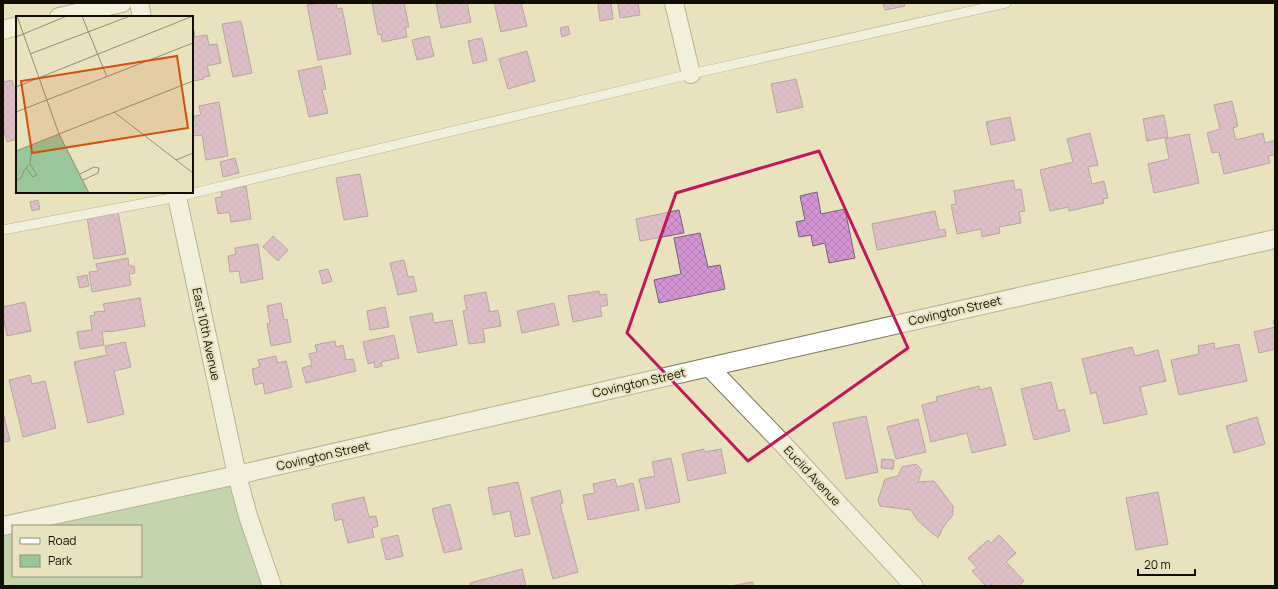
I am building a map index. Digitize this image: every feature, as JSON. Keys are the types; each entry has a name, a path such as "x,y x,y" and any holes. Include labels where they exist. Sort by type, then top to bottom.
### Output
{"street":[{"path":"64,16 122,3"},
{"path":"139,3 142,16"},
{"path":"674,3 691,74"},
{"path":"3,30 16,26"},
{"name":"East 10th Avenue","path":"176,194 237,476 248,516 272,586"},
{"name":"Covington Street","path":"12,525 237,476 709,367 1275,239"},
{"name":"Euclid Avenue","path":"709,367 783,444 914,586"}],"lane":[{"path":"193,190 691,74 1006,3"},
{"path":"3,230 176,194"}],"highlighted area":[{"path":"819,151 908,348 748,461 627,333 676,193"}],"green space":[{"path":"237,475 272,586 3,586 3,527 12,525"}],"building":[{"path":"336,3 337,9 342,8 351,54 318,60 307,5"},
{"path":"372,3 404,3 409,27 405,27 407,37 382,42 381,34 378,35"},
{"path":"436,3 467,3 471,22 441,28"},
{"path":"494,3 521,3 527,26 501,32"},
{"path":"611,3 613,19 600,21 598,4"},
{"path":"618,3 638,3 640,15 620,18"},
{"path":"883,3 904,3 905,6 885,10"},
{"path":"241,21 252,73 233,77 222,24"},
{"path":"568,26 570,34 562,37 560,28"},
{"path":"193,30 195,37 207,35 209,45 217,44 221,63 207,66 210,76 193,81"},
{"path":"429,36 434,56 417,60 412,40"},
{"path":"482,38 487,60 473,64 468,41"},
{"path":"527,51 535,81 508,89 499,59"},
{"path":"321,66 326,89 322,90 328,113 309,117 298,71"},
{"path":"796,79 803,107 777,113 771,84"},
{"path":"12,80 14,87 16,86 16,139 7,142 3,127 3,82"},
{"path":"1232,101 1238,126 1233,128 1236,140 1263,133 1265,143 1275,140 1275,155 1268,156 1270,163 1224,174 1219,152 1212,153 1207,133 1220,129 1214,105"},
{"path":"219,102 228,156 206,160 202,135 193,136 193,126 196,125 194,116 201,115 199,106"},
{"path":"1164,115 1168,137 1147,141 1143,119"},
{"path":"1010,117 1015,140 991,145 986,122"},
{"path":"1090,133 1098,165 1088,167 1092,184 1104,181 1108,198 1103,199 1104,203 1069,211 1068,207 1050,211 1040,170 1073,162 1067,139"},
{"path":"1189,134 1199,183 1154,193 1148,164 1169,159 1165,139"},
{"path":"235,158 239,173 223,177 220,162"},
{"path":"360,174 368,216 344,220 336,178"},
{"path":"1013,180 1015,190 1021,189 1025,211 1019,212 1021,223 999,227 1000,233 982,237 981,229 957,234 951,205 956,204 954,191"},
{"path":"246,186 251,219 231,222 229,212 218,214 215,198 222,197 221,190"},
{"path":"817,192 821,214 845,209 855,258 829,263 825,243 813,246 811,235 799,237 796,222 805,220 800,196"},
{"path":"38,200 40,209 32,211 30,202"},
{"path":"679,210 684,233 640,241 636,219"},
{"path":"935,211 939,230 945,229 946,236 877,250 872,224"},
{"path":"118,212 126,254 94,259 87,218"},
{"path":"700,233 708,267 720,265 725,289 659,303 654,280 681,274 674,238"},
{"path":"273,236 288,250 278,261 263,247"},
{"path":"258,244 263,279 241,283 239,271 230,272 228,256 236,254 235,248"},
{"path":"128,258 129,266 134,266 135,273 129,274 131,285 92,292 89,272 98,271 96,264"},
{"path":"404,260 408,277 413,276 417,291 398,295 390,263"},
{"path":"328,269 332,281 323,284 319,271"},
{"path":"87,275 89,286 80,288 77,277"},
{"path":"599,291 600,295 606,294 608,305 600,307 602,316 573,322 568,296"},
{"path":"486,292 490,312 498,310 501,326 483,329 485,342 469,344 463,311 467,310 464,296"},
{"path":"140,298 145,326 102,332 104,345 80,349 77,332 92,330 90,316 95,315 94,312 105,311 103,304"},
{"path":"25,302 31,331 7,336 3,307"},
{"path":"281,303 284,320 287,319 291,342 271,346 267,324 270,323 267,306"},
{"path":"554,303 559,325 522,333 517,311"},
{"path":"385,307 389,327 370,330 367,311"},
{"path":"432,313 434,323 452,320 457,345 418,353 410,317"},
{"path":"1275,327 1275,349 1259,353 1254,332"},
{"path":"394,335 399,358 381,362 382,366 375,368 374,362 368,364 363,342"},
{"path":"335,341 336,347 343,345 346,360 353,359 356,371 306,383 302,368 312,365 309,354 317,352 315,345"},
{"path":"125,342 131,367 114,371 124,414 88,423 74,362 107,355 105,346"},
{"path":"1214,343 1215,349 1239,344 1247,381 1179,395 1171,360 1199,354 1198,346"},
{"path":"1132,347 1135,356 1158,350 1166,381 1140,387 1147,414 1104,424 1096,392 1091,394 1082,359"},
{"path":"276,356 277,363 286,361 292,387 265,394 263,383 255,385 252,369 260,367 258,360"},
{"path":"30,375 32,384 45,381 56,428 23,437 9,380"},
{"path":"1051,382 1058,411 1064,409 1070,431 1034,440 1021,389"},
{"path":"979,386 980,390 991,387 1006,445 972,453 967,433 931,442 922,405 937,401 936,397"},
{"path":"4,416 10,441 3,442 3,417"},
{"path":"866,416 878,472 846,479 833,423"},
{"path":"1257,417 1265,444 1234,453 1226,426"},
{"path":"918,419 926,452 896,459 887,427"},
{"path":"704,449 704,452 721,449 726,473 688,481 682,454"},
{"path":"671,458 680,502 646,509 639,479 655,476 652,462"},
{"path":"882,459 894,460 893,469 881,468"},
{"path":"916,464 922,470 918,482 934,481 953,506 953,515 944,526 938,538 918,521 911,510 880,506 878,500 885,479 898,476 902,467"},
{"path":"615,479 617,487 633,483 639,510 588,520 583,495 595,493 593,484"},
{"path":"518,482 530,534 515,537 510,511 493,515 488,488"},
{"path":"560,490 563,503 560,504 578,572 553,579 531,498"},
{"path":"1158,492 1168,544 1136,550 1126,498"},
{"path":"364,497 369,517 376,516 378,526 372,528 374,537 348,543 342,519 335,521 332,504"},
{"path":"450,504 462,549 444,553 432,509"},
{"path":"398,535 403,556 386,560 381,539"},
{"path":"999,535 1016,553 1006,562 1024,581 1019,586 986,586 972,571 977,568 968,558 988,540 991,543"},
{"path":"522,569 526,586 471,586 470,583"},
{"path":"753,582 753,586 730,586"}]}
